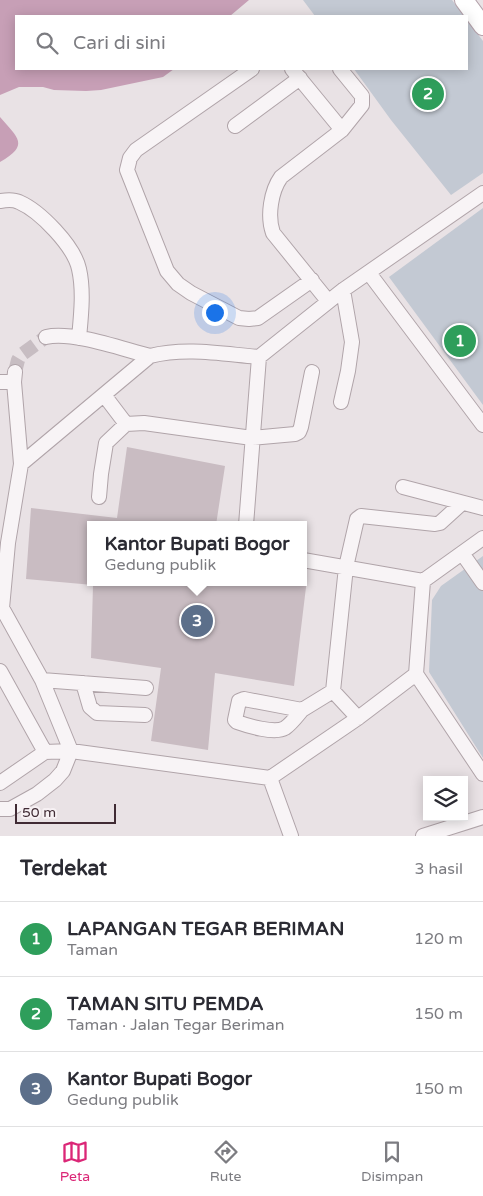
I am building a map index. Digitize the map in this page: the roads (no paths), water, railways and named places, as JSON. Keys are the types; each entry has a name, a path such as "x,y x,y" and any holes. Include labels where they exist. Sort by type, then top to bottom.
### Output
{"main road":[{"path":"464,0 483,26"}],"street":[{"path":"251,70 136,150 130,158 127,170 167,272 191,294 239,318 249,320 258,318 312,280"},
{"path":"328,301 273,233 270,222 275,186 281,177 342,130 362,105 362,96 341,70"},
{"path":"235,126 296,73 342,130"},
{"path":"21,464 150,356 165,352 190,351 259,357 343,290 483,193"},
{"path":"0,201 17,201 35,211 52,228 75,259 79,267 81,281 79,338"},
{"path":"369,273 483,426"},
{"path":"342,402 352,342 343,290"},
{"path":"46,337 79,338 150,356"},
{"path":"246,521 259,357"},
{"path":"99,497 106,443 126,424 144,423 252,438 295,434 299,432 312,372"},
{"path":"0,382 15,377 21,464 8,543 1,609 42,680 71,752 63,771 55,780 37,794 10,809 0,809"},
{"path":"104,395 126,424"},
{"path":"403,487 483,508"},
{"path":"358,718 332,690 346,567 357,519 361,516 435,524 440,523 462,503"},
{"path":"307,561 423,581 483,538"},
{"path":"462,553 483,583"},
{"path":"423,581 416,674 483,774"},
{"path":"0,671 45,752"},
{"path":"0,783 45,752 71,752 270,778 358,718 416,674"},
{"path":"42,680 146,688"},
{"path":"83,683 90,707 97,714 145,715"},
{"path":"302,710 332,690"},
{"path":"270,778 291,836"},
{"path":"423,836 446,832 483,817"}],"tunnel":[{"path":"15,372 21,355 46,337"}],"place":[{"name":"TAMAN SITU PEMDA","path":"428,94"},
{"name":"LAPANGAN TEGAR BERIMAN","path":"460,341"},
{"name":"Kantor Bupati Bogor","path":"197,621"}]}
